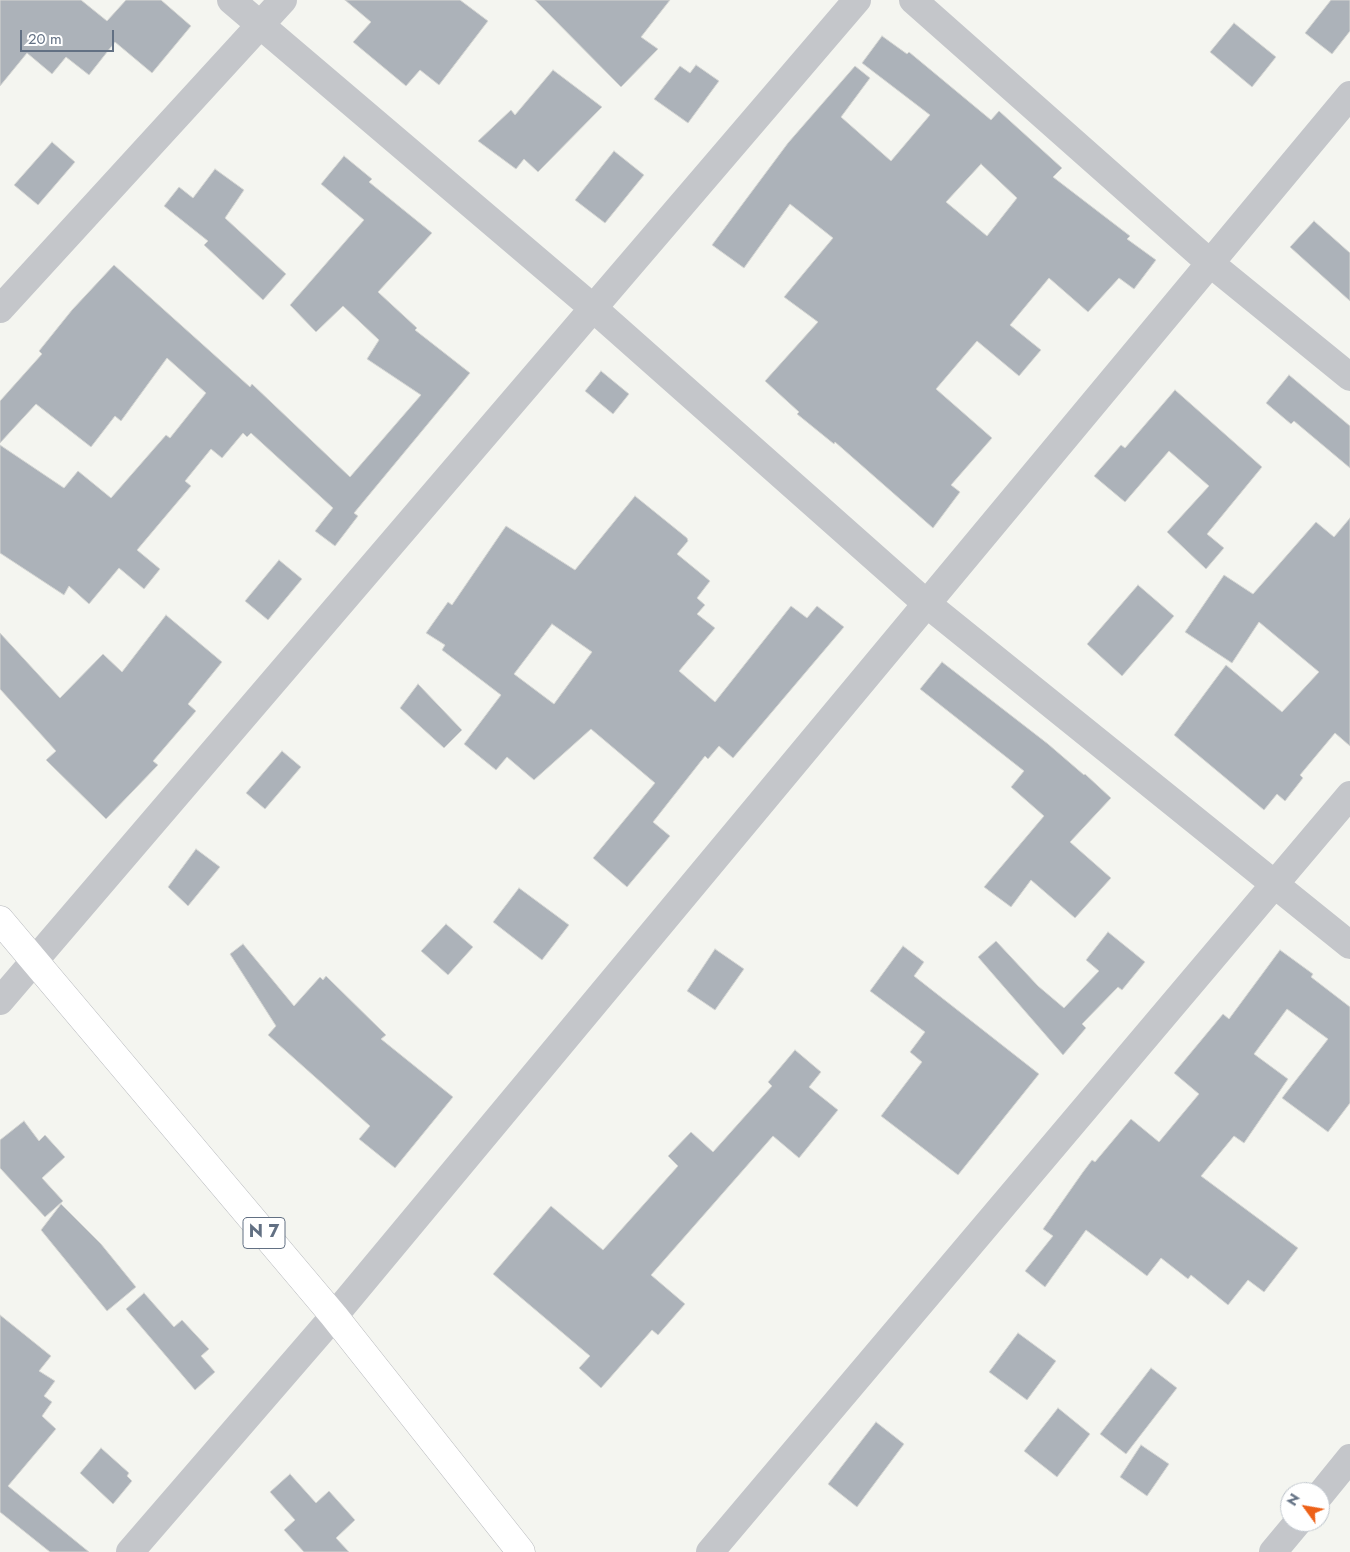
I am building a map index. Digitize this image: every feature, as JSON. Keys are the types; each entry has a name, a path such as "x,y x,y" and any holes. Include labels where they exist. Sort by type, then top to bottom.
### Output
{"highway":[{"name":"N 7","path":"0,920 33,962 334,1316 521,1552"}],"street":[{"path":"231,0 593,308 927,604 1274,886 1350,945"},
{"path":"0,309 262,26 283,0"},
{"path":"0,1001 857,0"},
{"path":"913,0 1210,263 1350,377"},
{"path":"130,1552 334,1316 1350,95"},
{"path":"710,1552 1350,795"},
{"path":"1330,1483 1350,1458"},
{"path":"1273,1552 1290,1532"}],"building":[{"path":"0,0 81,0 107,21 126,0 161,0 191,26 152,73 115,42 89,75 66,57 52,74 27,53 0,86"},
{"path":"345,0 460,0 488,21 439,85 420,70 406,86 353,42 371,22"},
{"path":"535,0 670,0 641,37 658,49 621,87"},
{"path":"1331,0 1350,0 1350,31 1332,54 1305,33"},
{"path":"1234,23 1276,57 1252,87 1210,52"},
{"path":"882,36 907,54 909,52 991,120 999,111 1062,168 1053,177 1130,236 1127,239 1156,260 1134,289 1119,278 1088,312 1049,278 1010,325 1041,350 1019,376 977,341 936,389 992,438 951,485 960,492 933,528 835,442 834,444 797,414 799,412 765,381 818,322 784,297 833,238 790,204 744,268 712,245 788,143 855,66 870,78 841,117 891,161 930,115 862,63","holes":["981,164 1017,198 987,236 946,202"]},
{"path":"696,65 719,81 688,123 654,99 680,66 690,73"},
{"path":"553,70 602,107 538,172 524,159 516,169 478,141 511,110 515,115"},
{"path":"52,142 75,162 38,205 14,185"},
{"path":"614,151 644,175 605,223 575,200"},
{"path":"344,156 372,179 369,182 432,233 378,292 417,328 415,330 470,373 354,513 358,516 335,546 315,531 333,508 251,433 247,437 243,433 222,458 211,449 185,481 191,486 137,550 160,569 144,589 119,568 89,604 69,586 64,595 0,553 0,445 64,488 78,471 111,498 166,435 170,438 206,393 167,358 121,421 115,416 91,447 36,404 0,443 0,401 42,354 39,351 72,310 114,265 250,387 252,384 350,477 421,395 367,359 379,340 343,306 316,332 290,305 364,220 321,184"},
{"path":"215,169 244,190 225,218 286,274 263,300 204,245 208,241 164,206 179,187 193,198"},
{"path":"1314,221 1350,253 1350,301 1290,247"},
{"path":"601,371 629,394 613,414 585,391"},
{"path":"1289,375 1350,426 1350,468 1294,421 1291,424 1266,403"},
{"path":"1175,390 1262,467 1207,534 1224,548 1206,569 1167,532 1209,486 1169,451 1125,502 1094,476 1121,445 1125,448"},
{"path":"635,496 687,538 688,541 677,554 710,581 697,598 705,605 697,614 715,628 679,671 715,702 791,606 807,618 817,606 844,627 733,758 719,746 708,759 705,756 653,822 670,836 627,887 593,858 655,783 591,729 534,780 507,757 496,770 464,744 501,695 442,650 445,645 426,633 448,602 452,605 506,526 575,570","holes":["552,624 592,652 554,704 514,674"]},
{"path":"1350,518 1350,746 1335,733 1300,775 1303,778 1285,801 1277,794 1264,810 1174,735 1226,665 1282,712 1319,672 1259,622 1232,663 1185,632 1224,575 1253,594 1316,522 1334,537"},
{"path":"279,560 302,579 268,620 245,601"},
{"path":"1138,585 1174,616 1122,676 1087,644"},
{"path":"166,615 222,662 188,704 196,711 153,761 158,765 106,819 46,760 56,751 0,689 0,633 60,698 103,654 122,672"},
{"path":"942,662 1048,744 1111,798 1070,842 1111,878 1075,918 1031,880 1011,907 984,887 1044,816 1011,787 1024,771 920,689"},
{"path":"418,684 462,730 444,748 400,708"},
{"path":"282,751 301,767 265,809 246,793"},
{"path":"196,849 220,867 188,906 168,887"},
{"path":"519,888 569,925 542,960 493,922"},
{"path":"446,924 473,947 448,975 421,951"},
{"path":"1108,932 1145,962 1122,990 1118,987 1082,1024 1086,1028 1063,1055 978,957 996,941 1038,986 1064,1008 1099,971 1086,960"},
{"path":"243,944 294,1006 320,977 323,980 326,976 386,1035 381,1039 453,1097 395,1168 359,1139 370,1126 268,1035 276,1026 230,954"},
{"path":"903,946 924,962 914,976 1039,1074 958,1175 881,1116 922,1062 910,1052 925,1032 870,991"},
{"path":"715,949 744,969 715,1010 687,991"},
{"path":"1280,950 1313,974 1311,977 1350,1007 1350,1103 1328,1132 1282,1098 1328,1039 1287,1009 1254,1054 1288,1079 1244,1143 1234,1136 1201,1176 1298,1248 1264,1292 1248,1280 1228,1305 1191,1275 1188,1279 1161,1258 1147,1276 1086,1230 1045,1287 1025,1271 1053,1236 1043,1229 1092,1160 1095,1162 1131,1119 1159,1142 1199,1094 1174,1073 1223,1014 1229,1019"},
{"path":"795,1050 821,1072 809,1087 838,1110 799,1158 773,1136 651,1275 685,1304 658,1335 652,1330 601,1388 579,1368 590,1356 493,1274 551,1206 603,1250 678,1166 668,1156 691,1132 713,1152 772,1086 768,1082"},
{"path":"24,1121 39,1141 45,1135 65,1157 42,1178 63,1201 45,1217 0,1168 0,1140"},
{"path":"61,1204 101,1244 136,1287 107,1311 41,1230"},
{"path":"144,1293 174,1327 182,1320 209,1349 201,1356 215,1372 195,1390 126,1309"},
{"path":"0,1315 51,1356 39,1371 55,1381 44,1396 52,1402 42,1416 56,1429 8,1486 89,1552 50,1552 0,1512"},
{"path":"1018,1333 1056,1361 1027,1400 989,1372"},
{"path":"1151,1368 1177,1388 1126,1454 1100,1434"},
{"path":"1058,1408 1090,1434 1057,1477 1024,1451"},
{"path":"876,1422 904,1444 857,1507 828,1484"},
{"path":"1141,1445 1169,1464 1147,1496 1120,1477"},
{"path":"101,1448 129,1473 127,1476 132,1481 113,1504 80,1473"},
{"path":"290,1474 316,1503 329,1491 355,1520 336,1538 349,1552 304,1552 284,1530 295,1520 270,1492"}]}
